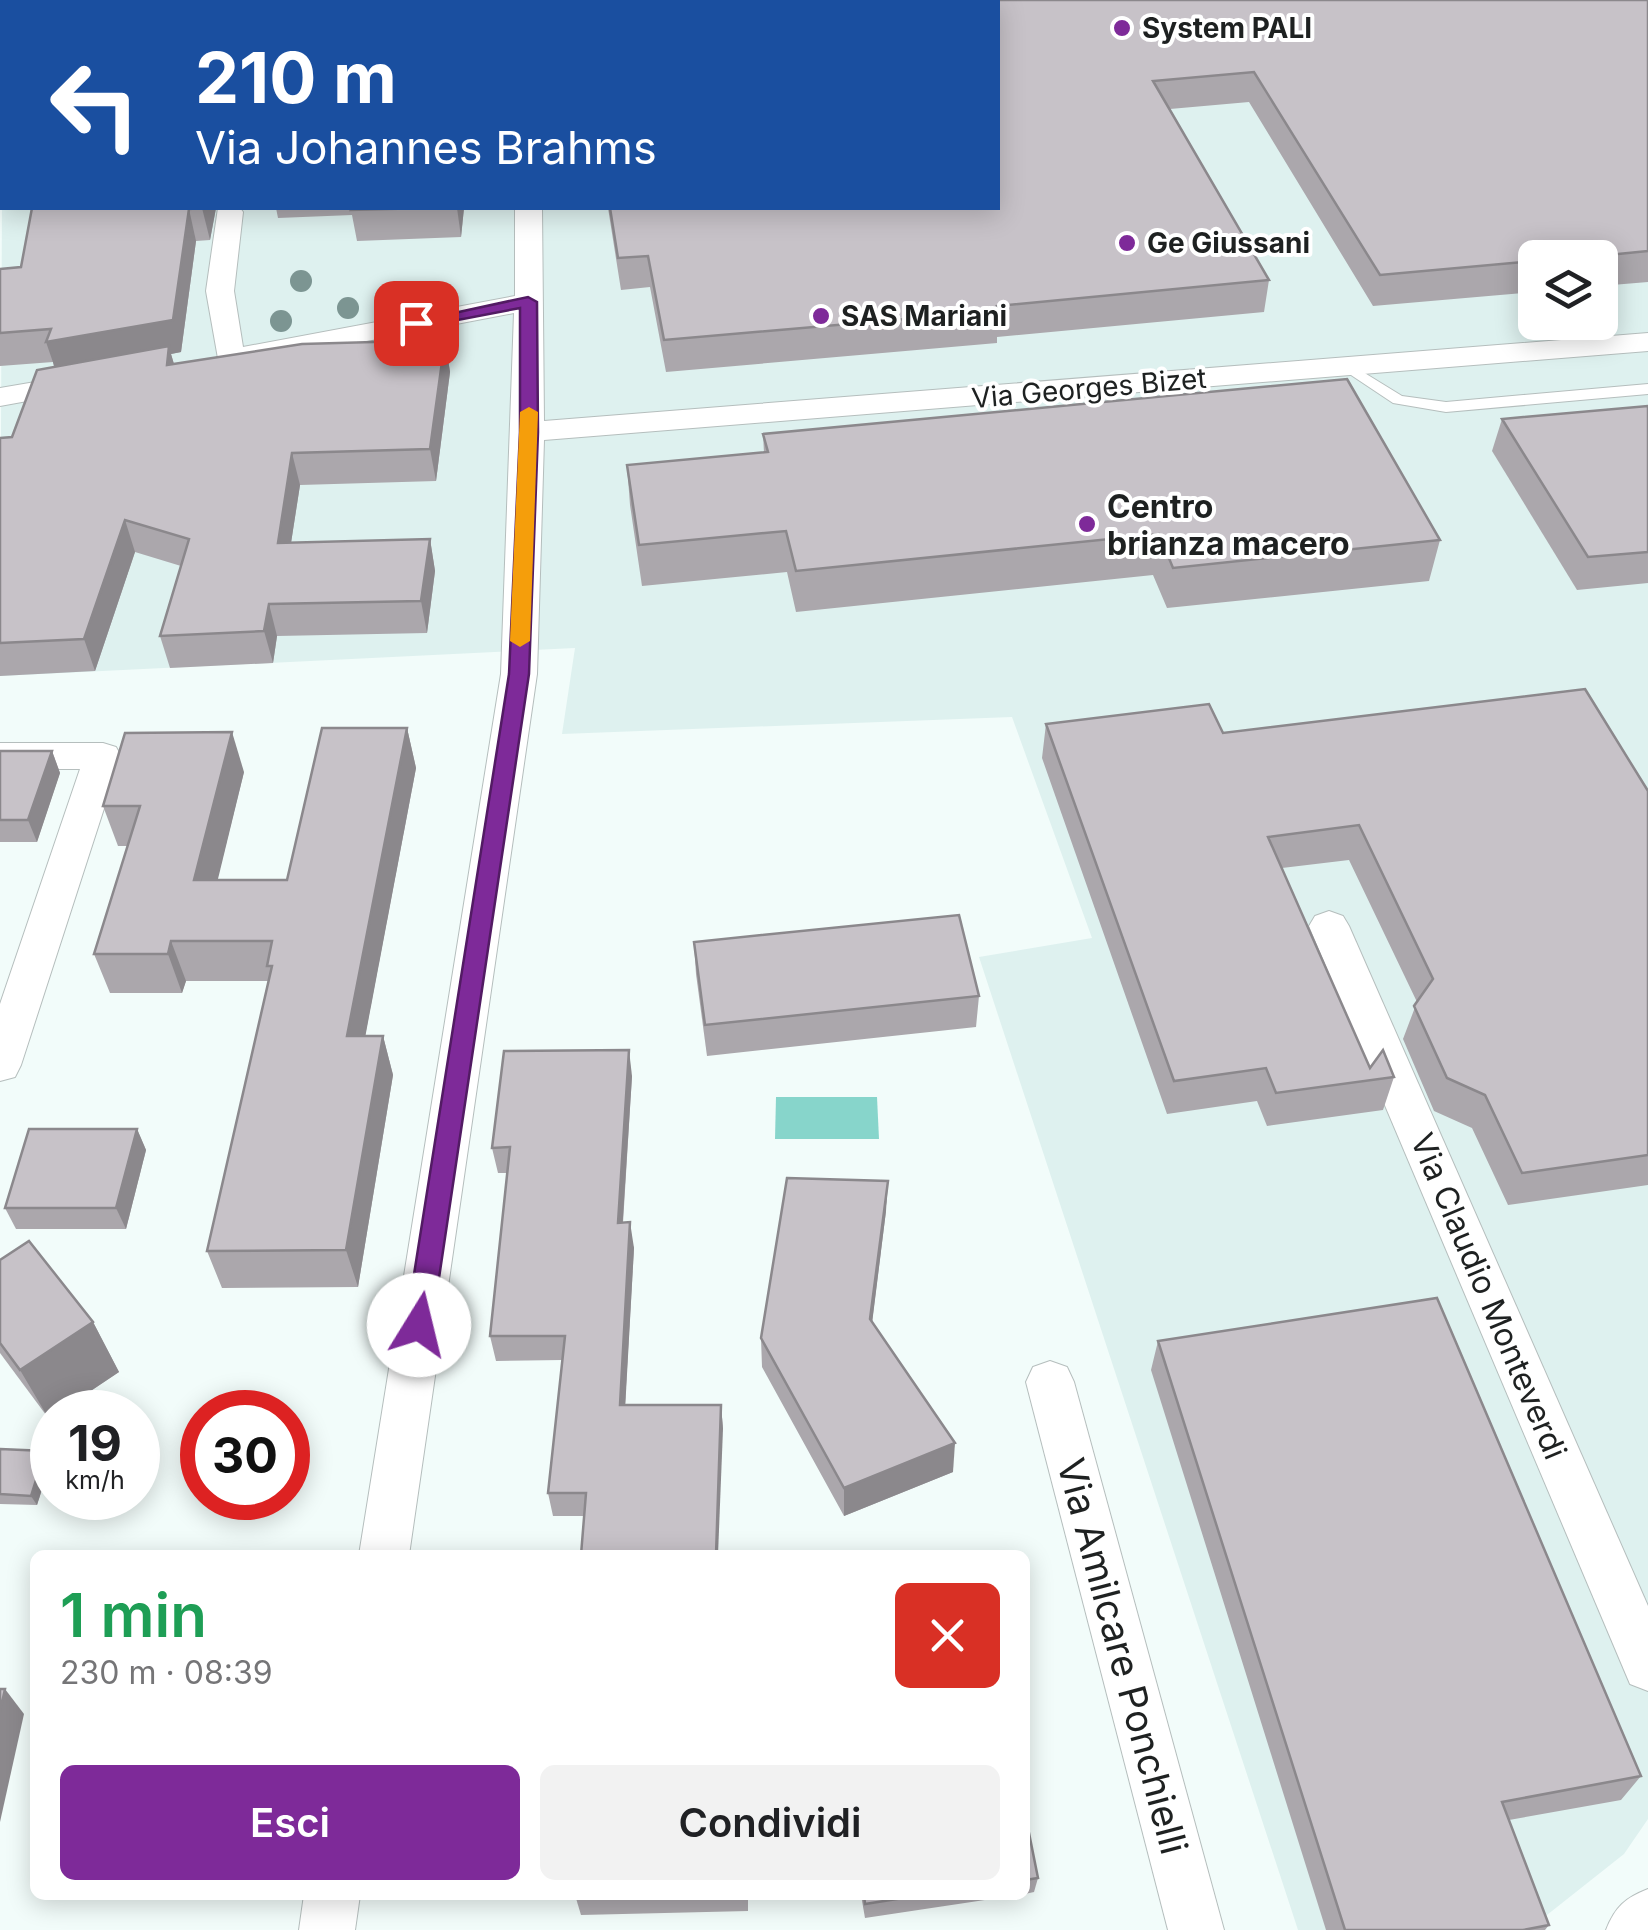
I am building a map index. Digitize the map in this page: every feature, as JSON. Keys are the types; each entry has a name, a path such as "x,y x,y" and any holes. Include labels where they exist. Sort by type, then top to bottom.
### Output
{"street":[{"path":"385,1550 519,674 529,432 529,210"},
{"path":"229,212 220,292 230,358"},
{"path":"192,365 528,302"},
{"name":"Via Georges Bizet","path":"529,432 1648,342"},
{"path":"0,398 115,378"},
{"path":"0,756 103,756 0,1065"},
{"name":"Via Claudio Monteverdi","path":"1329,926 1648,1666"},
{"name":"Via Amilcare Ponchielli","path":"1050,1382 1196,1930"},
{"path":"327,1930 331,1900"},
{"path":"1634,1930 1648,1918"}],"lane":[{"path":"1350,368 1398,400 1446,408 1648,388"}],"shaded area":[{"path":"1000,0 1648,0 1648,1819 1624,1854 1528,1930 1298,1930 979,957 1092,938 1012,717 562,734 575,648 0,676 2,210 1000,210"}],"water":[{"path":"776,1097 877,1097 879,1139 775,1139"}],"building":[{"path":"1000,0 1648,0 1648,251 1618,254 1618,240 1518,240 1518,263 1380,275 1254,72 1153,81 1269,280 997,306 999,311 664,340 648,256 618,258 610,210 1000,210"},
{"path":"32,210 189,210 173,320 46,342 51,329 0,333 0,269 21,267"},
{"path":"445,340 430,449 292,453 278,543 430,539 421,601 269,604 264,631 160,636 189,539 125,520 84,639 0,643 0,438 12,437 37,370 169,346 167,365 302,344"},
{"name":"Centro brianza macero","path":"1347,379 1440,540 1173,568 1159,534 796,571 786,531 639,545 627,465 768,452 763,434"},
{"path":"1648,406 1648,552 1588,557 1502,419"},
{"path":"1585,689 1648,791 1648,1155 1522,1173 1485,1095 1447,1078 1414,1006 1433,979 1359,825 1268,837 1370,1068 1383,1050 1394,1077 1276,1093 1266,1068 1174,1081 1046,724 1209,704 1223,733"},
{"path":"322,728 407,728 347,1036 383,1036 346,1250 207,1251 272,966 267,966 272,941 171,941 168,954 94,954 140,806 103,806 125,733 232,732 194,880 287,880"},
{"path":"0,751 52,751 28,820 0,820"},
{"path":"959,915 979,996 705,1025 694,942"},
{"path":"629,1050 618,1223 630,1222 620,1405 721,1405 716,1550 581,1550 586,1493 548,1493 565,1336 490,1336 510,1147 492,1148 504,1051"},
{"path":"29,1129 137,1129 116,1208 5,1208"},
{"path":"787,1178 888,1181 870,1319 955,1443 844,1488 761,1338"},
{"path":"29,1241 93,1322 20,1370 0,1343 0,1260"},
{"path":"1437,1298 1641,1776 1502,1802 1549,1925 1523,1930 1345,1930 1158,1341"},
{"path":"0,1449 30,1450 30,1496 0,1494"},
{"path":"1030,1838 1038,1878 1030,1879"}],"slow traffic":[{"path":"520,641 529,412"}],"place":[{"name":"System PALI","path":"1122,28"},
{"name":"Ge Giussani","path":"1127,243"},
{"name":"SAS Mariani","path":"821,316"},
{"name":"Centro brianza macero","path":"1087,524"}],"route":[{"path":"416,323 528,302 529,432 519,674 419,1325"}]}
